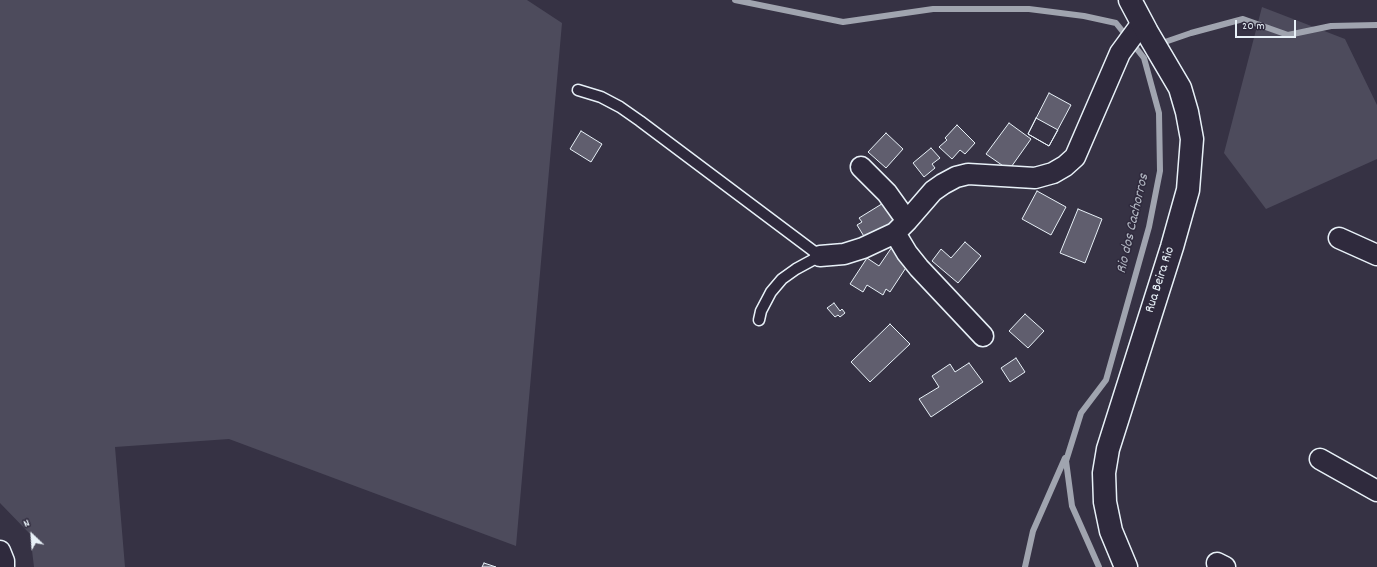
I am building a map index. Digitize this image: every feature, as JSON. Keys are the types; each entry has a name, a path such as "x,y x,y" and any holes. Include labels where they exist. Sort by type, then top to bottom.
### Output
{"street":[{"name":"Rua Beira Rio","path":"1126,567 1111,531 1105,502 1104,473 1108,449 1172,248 1188,190 1192,139 1188,112 1180,88 1145,33 1130,0"},
{"path":"820,256 844,254 863,248 901,227 933,191 956,177 968,174 1035,178 1053,173 1065,166 1075,157 1120,53 1145,33"},
{"path":"862,167 887,193 901,227 907,253 919,268 984,336"},
{"path":"1339,238 1377,255"},
{"path":"1320,459 1377,491"},
{"path":"0,551 4,561 4,567"}],"lane":[{"path":"578,90 601,98 627,112 820,256 796,269 782,279 770,292 761,311 759,320"}],"shaded area":[{"path":"0,0 527,0 562,23 516,546 229,439 115,447 125,567 34,567 30,534 0,503"},
{"path":"1262,7 1345,39 1377,105 1377,159 1266,209 1224,153"}],"building":[{"path":"1049,93 1071,105 1049,146 1028,134"},
{"path":"1036,118 1058,130 1049,146 1028,134"},
{"path":"1009,123 1031,139 1009,170 986,154"},
{"path":"957,125 975,143 965,154 960,150 952,159 939,147 947,140 945,138"},
{"path":"581,131 602,144 591,162 570,149"},
{"path":"886,133 903,149 886,168 868,152"},
{"path":"931,148 940,158 932,164 935,168 924,177 913,163"},
{"path":"1037,191 1066,207 1051,235 1022,219"},
{"path":"885,202 896,220 865,238 857,225 862,222 859,218"},
{"path":"1078,209 1102,219 1085,263 1060,253"},
{"path":"965,242 981,256 958,283 932,261 941,249 951,258"},
{"path":"892,247 911,260 890,292 886,289 883,295 867,285 863,292 850,284 867,258 879,266"},
{"path":"834,303 840,311 842,309 845,313 840,317 838,315 835,317 827,308"},
{"path":"1025,314 1044,331 1028,348 1009,331"},
{"path":"890,324 910,344 870,382 851,362"},
{"path":"1016,358 1025,372 1010,382 1001,368"},
{"path":"969,363 983,382 931,417 919,399 939,387 932,376 950,364 955,372"},
{"path":"484,563 496,567 482,567"}],"waterway":[{"name":"Rio dos Cachorros","path":"735,0 843,22 933,9 1029,9 1084,16 1116,23 1144,58 1159,113 1160,171 1149,227 1106,380 1081,413 1066,461 1072,506 1099,567"},
{"path":"1158,41 1162,43 1191,33 1243,19 1288,35 1331,26 1377,25"},
{"path":"1025,567 1033,531 1065,458"}]}
